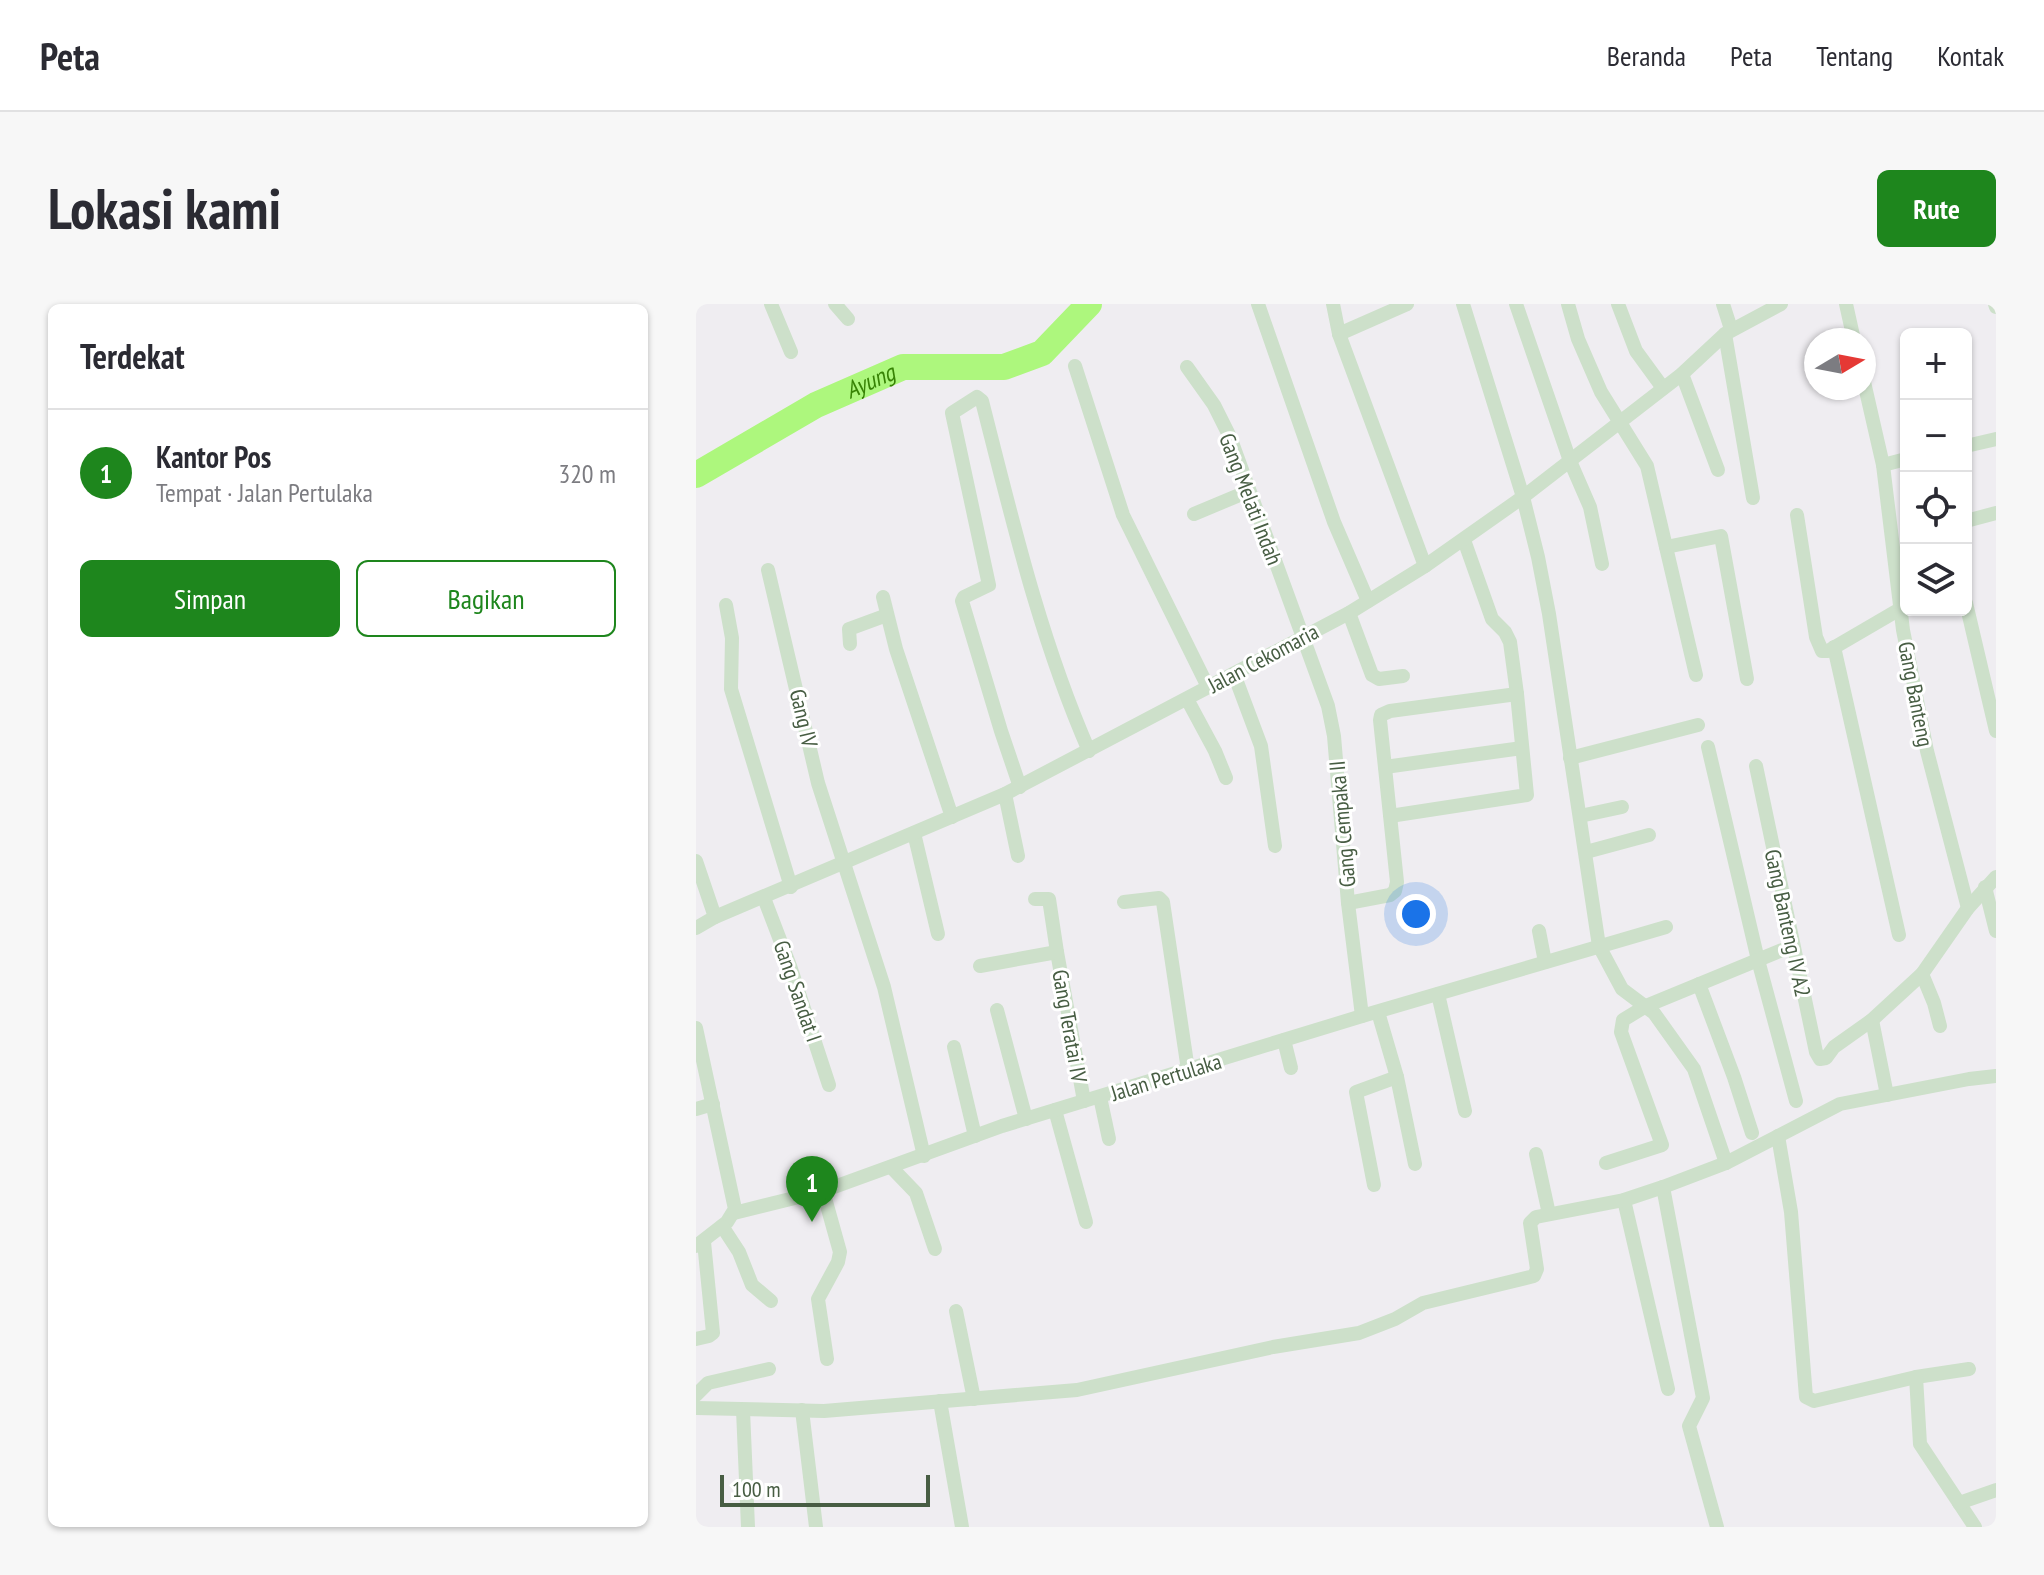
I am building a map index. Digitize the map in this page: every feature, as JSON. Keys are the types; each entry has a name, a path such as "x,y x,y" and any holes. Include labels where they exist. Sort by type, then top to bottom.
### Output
{"street":[{"path":"771,304 791,352"},
{"path":"835,304 848,319"},
{"path":"1258,304 1334,522 1368,601"},
{"path":"1333,304 1339,334 1425,566"},
{"path":"1339,334 1407,304"},
{"path":"1463,304 1523,497 1549,614 1599,946 1622,989 1633,1000 1646,1006 1694,1069 1726,1163"},
{"path":"1516,304 1570,461 1590,507 1602,564"},
{"path":"1568,304 1578,339 1601,392 1647,466 1696,675"},
{"path":"1618,304 1636,351 1663,388"},
{"path":"1723,304 1753,498"},
{"name":"Jalan Cekomaria","path":"696,928 715,917 1020,787 1349,613 1464,540 1523,497 1682,374 1728,332 1781,304"},
{"path":"1846,304 1851,328"},
{"path":"1075,366 1123,515 1208,687"},
{"name":"Gang Melati Indah","path":"1187,367 1214,405 1230,437 1302,636"},
{"path":"1682,374 1718,470"},
{"path":"1020,787 962,601 964,597 989,585 952,413 977,397 982,401 1014,528 1060,682 1089,751"},
{"name":"Gang Banteng","path":"1868,400 1899,541 1900,609"},
{"path":"1972,445 1996,439"},
{"path":"1883,465 1900,461"},
{"path":"1194,514 1249,491"},
{"path":"1972,519 1996,513"},
{"path":"1797,515 1818,642 1824,651 1900,609"},
{"path":"1666,547 1721,536 1747,679"},
{"path":"1390,816 1527,795 1510,642 1492,619 1464,540"},
{"name":"Gang IV","path":"768,570 818,783 884,987 924,1156"},
{"path":"883,597 896,649 952,817"},
{"path":"726,605 732,638 731,689 791,887"},
{"path":"1349,613 1372,675 1379,679 1403,676"},
{"path":"850,644 849,629 887,615"},
{"name":"Gang Banteng","path":"1901,616 1927,751 1968,908"},
{"path":"1969,616 1996,731"},
{"name":"Gang Cempaka II","path":"1302,636 1328,706 1334,736 1348,903 1362,1016"},
{"path":"1834,647 1899,935"},
{"path":"1234,674 1261,746 1275,846"},
{"path":"1348,903 1390,895 1395,891 1397,882 1380,720 1385,712 1517,694"},
{"path":"1187,699 1226,778"},
{"path":"1570,758 1698,725"},
{"path":"1708,747 1758,960 1796,1101"},
{"path":"1385,767 1522,748"},
{"name":"Gang Banteng IV A2","path":"1756,766 1817,1056 1826,1058 1834,1047 1872,1020"},
{"path":"1005,794 1018,856"},
{"path":"1580,816 1622,807"},
{"path":"914,833 938,934"},
{"path":"1586,852 1649,835"},
{"path":"696,861 715,917"},
{"path":"1887,1095 1872,1020 1922,974 1968,908 1991,882"},
{"path":"1991,882 1996,931"},
{"name":"Gang Sandat I","path":"764,898 799,990 829,1085"},
{"path":"1124,902 1159,898 1163,902 1188,1070"},
{"name":"Gang Teratai IV","path":"1035,899 1049,899 1084,1101"},
{"name":"Jalan Pertulaka","path":"734,1213 823,1191 1026,1119 1666,927"},
{"path":"1539,931 1545,962"},
{"path":"1606,1163 1662,1145 1621,1032 1621,1025 1627,1016 1792,946"},
{"path":"980,966 1057,952"},
{"path":"1922,974 1940,1026"},
{"path":"1699,984 1752,1133"},
{"path":"1438,994 1465,1111"},
{"path":"997,1010 1026,1119"},
{"path":"1378,1012 1397,1077 1415,1164"},
{"path":"696,1028 734,1213 700,1244 712,1334 696,1339"},
{"path":"1284,1040 1291,1068"},
{"path":"954,1047 975,1136"},
{"path":"696,1408 824,1411 973,1396 1077,1390 1273,1347 1359,1333 1395,1319 1423,1303 1534,1276 1537,1269 1530,1223 1536,1217 1624,1200 1663,1187 1726,1163 1840,1104 1996,1076"},
{"path":"1374,1185 1356,1092 1397,1077"},
{"path":"1100,1097 1109,1139"},
{"path":"696,1109 713,1104"},
{"path":"1055,1110 1086,1222"},
{"path":"1778,1136 1791,1212 1806,1397 1814,1401 1916,1377 1969,1369"},
{"path":"1536,1154 1549,1214"},
{"path":"891,1167 916,1193 935,1249"},
{"path":"1663,1187 1703,1398 1689,1426 1717,1527"},
{"path":"823,1191 840,1252 838,1262 818,1299 827,1359"},
{"path":"1624,1200 1668,1389"},
{"path":"722,1226 739,1252 752,1285 771,1301"},
{"path":"956,1311 973,1396"},
{"path":"696,1395 708,1383 769,1369"},
{"path":"1916,1377 1920,1444 1975,1527"},
{"path":"940,1401 962,1527"},
{"path":"743,1410 748,1527"},
{"path":"802,1410 816,1527"},
{"path":"1959,1503 1996,1490"}],"waterway":[{"name":"Ayung","path":"696,475 816,405 903,367 1004,367 1042,353 1089,304"}],"place":[{"name":"Kantor Pos","path":"812,1222"}]}
